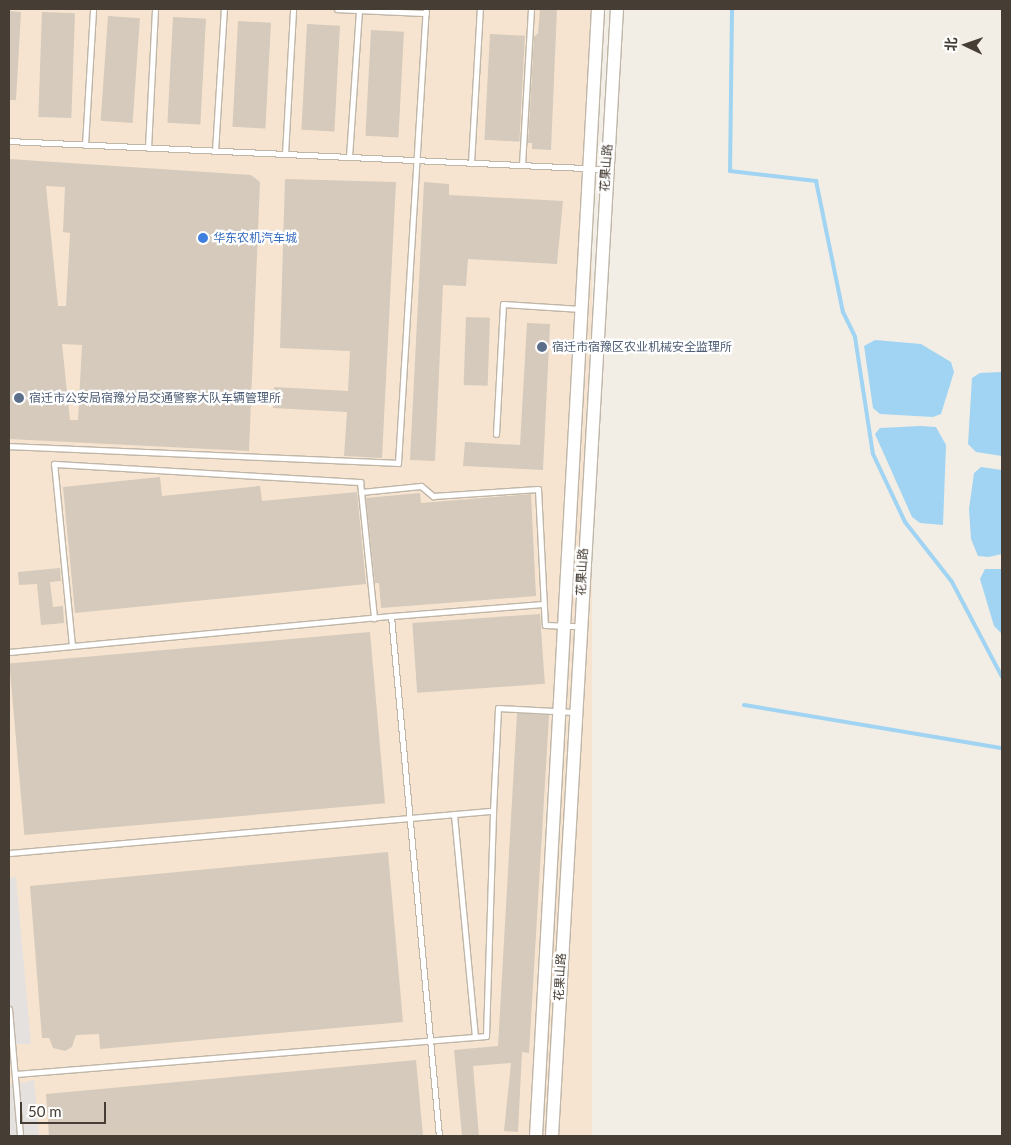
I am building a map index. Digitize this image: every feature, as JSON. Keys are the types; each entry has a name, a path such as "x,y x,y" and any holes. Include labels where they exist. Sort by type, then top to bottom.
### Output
{"street":[{"name":"花果山路","path":"536,1136 598,9"},
{"name":"花果山路","path":"552,1136 578,626 617,9"}],"lane":[{"path":"85,145 92,9"},
{"path":"148,148 155,9"},
{"path":"215,151 224,9"},
{"path":"285,154 293,9"},
{"path":"9,446 398,463 426,11 337,9"},
{"path":"349,157 359,9"},
{"path":"471,163 480,9"},
{"path":"522,165 531,9"},
{"path":"9,141 606,169"},
{"path":"496,434 503,304 581,309"},
{"path":"72,646 54,464 360,482 374,618"},
{"path":"361,492 421,486 433,496 538,489 545,625 578,626"},
{"path":"9,652 391,616 544,604"},
{"path":"391,616 438,1136"},
{"path":"9,1080 15,1076 486,1036 498,708 574,712"},
{"path":"9,853 493,811"},
{"path":"454,814 475,1037"},
{"path":"9,1009 11,1053 20,1136"}],"shaded area":[{"path":"9,9 592,9 592,1136 9,1136"},
{"path":"16,877 31,1044 9,1044 9,878"},
{"path":"34,1080 39,1136 9,1136 9,1086"}],"water":[{"path":"875,340 921,344 951,362 954,372 941,414 933,417 880,414 873,408 864,346"},
{"path":"1002,372 1002,456 976,452 968,444 972,378 980,373"},
{"path":"936,427 946,445 943,525 920,523 912,517 875,434 880,428"},
{"path":"981,467 1002,470 1002,554 988,557 978,556 971,539 969,509 974,473"},
{"path":"985,569 1002,569 1002,634 994,626 980,579"}],"building":[{"path":"540,9 557,9 551,150 532,149 532,143 528,143 534,37 538,33"},
{"path":"9,11 21,12 16,100 9,100"},
{"path":"42,12 75,13 71,118 38,117"},
{"path":"108,16 140,18 133,123 101,121"},
{"path":"173,17 206,19 200,125 167,123"},
{"path":"238,21 271,23 265,129 232,127"},
{"path":"307,24 340,26 334,132 301,130"},
{"path":"371,30 404,32 398,138 365,136"},
{"path":"490,34 525,36 519,142 484,140"},
{"path":"9,159 251,175 260,182 249,451 9,439","holes":["46,186 65,187 63,232 70,233 66,306 58,306","62,344 82,345 78,420 70,420"]},
{"path":"285,179 396,182 382,458 344,456 347,412 273,408 274,387 348,391 350,351 280,348"},
{"path":"424,182 449,184 449,195 563,201 557,264 468,259 466,286 443,285 435,461 410,460"},
{"path":"466,317 490,318 488,386 464,385"},
{"path":"527,323 550,324 543,470 463,466 465,442 520,445"},
{"path":"160,477 162,496 260,486 262,501 357,492 366,584 75,613 63,487"},
{"path":"420,493 421,503 531,494 536,596 381,608 379,583 375,583 366,498"},
{"path":"60,568 61,581 50,582 53,607 63,606 64,623 41,625 37,584 19,585 18,572"},
{"path":"540,614 545,684 417,693 412,623"},
{"path":"370,632 385,803 24,835 9,664"},
{"path":"517,713 549,715 529,1053 522,1052 518,1132 504,1131 511,1063 473,1066 479,1136 462,1136 454,1050 498,1046"},
{"path":"388,852 403,1022 100,1049 99,1034 76,1035 72,1047 65,1051 53,1048 49,1038 42,1038 30,886"},
{"path":"416,1060 423,1136 49,1136 46,1094"}],"waterway":[{"path":"732,9 730,171 816,181 843,312 855,337 873,454 905,522 952,582 1002,677"},
{"path":"744,705 1002,748"}],"place":[{"name":"华东农机汽车城","path":"203,238"},
{"name":"宿迁市宿豫区农业机械安全监理所","path":"542,347"},
{"name":"宿迁市公安局宿豫分局交通警察大队车辆管理所","path":"19,398"}]}
